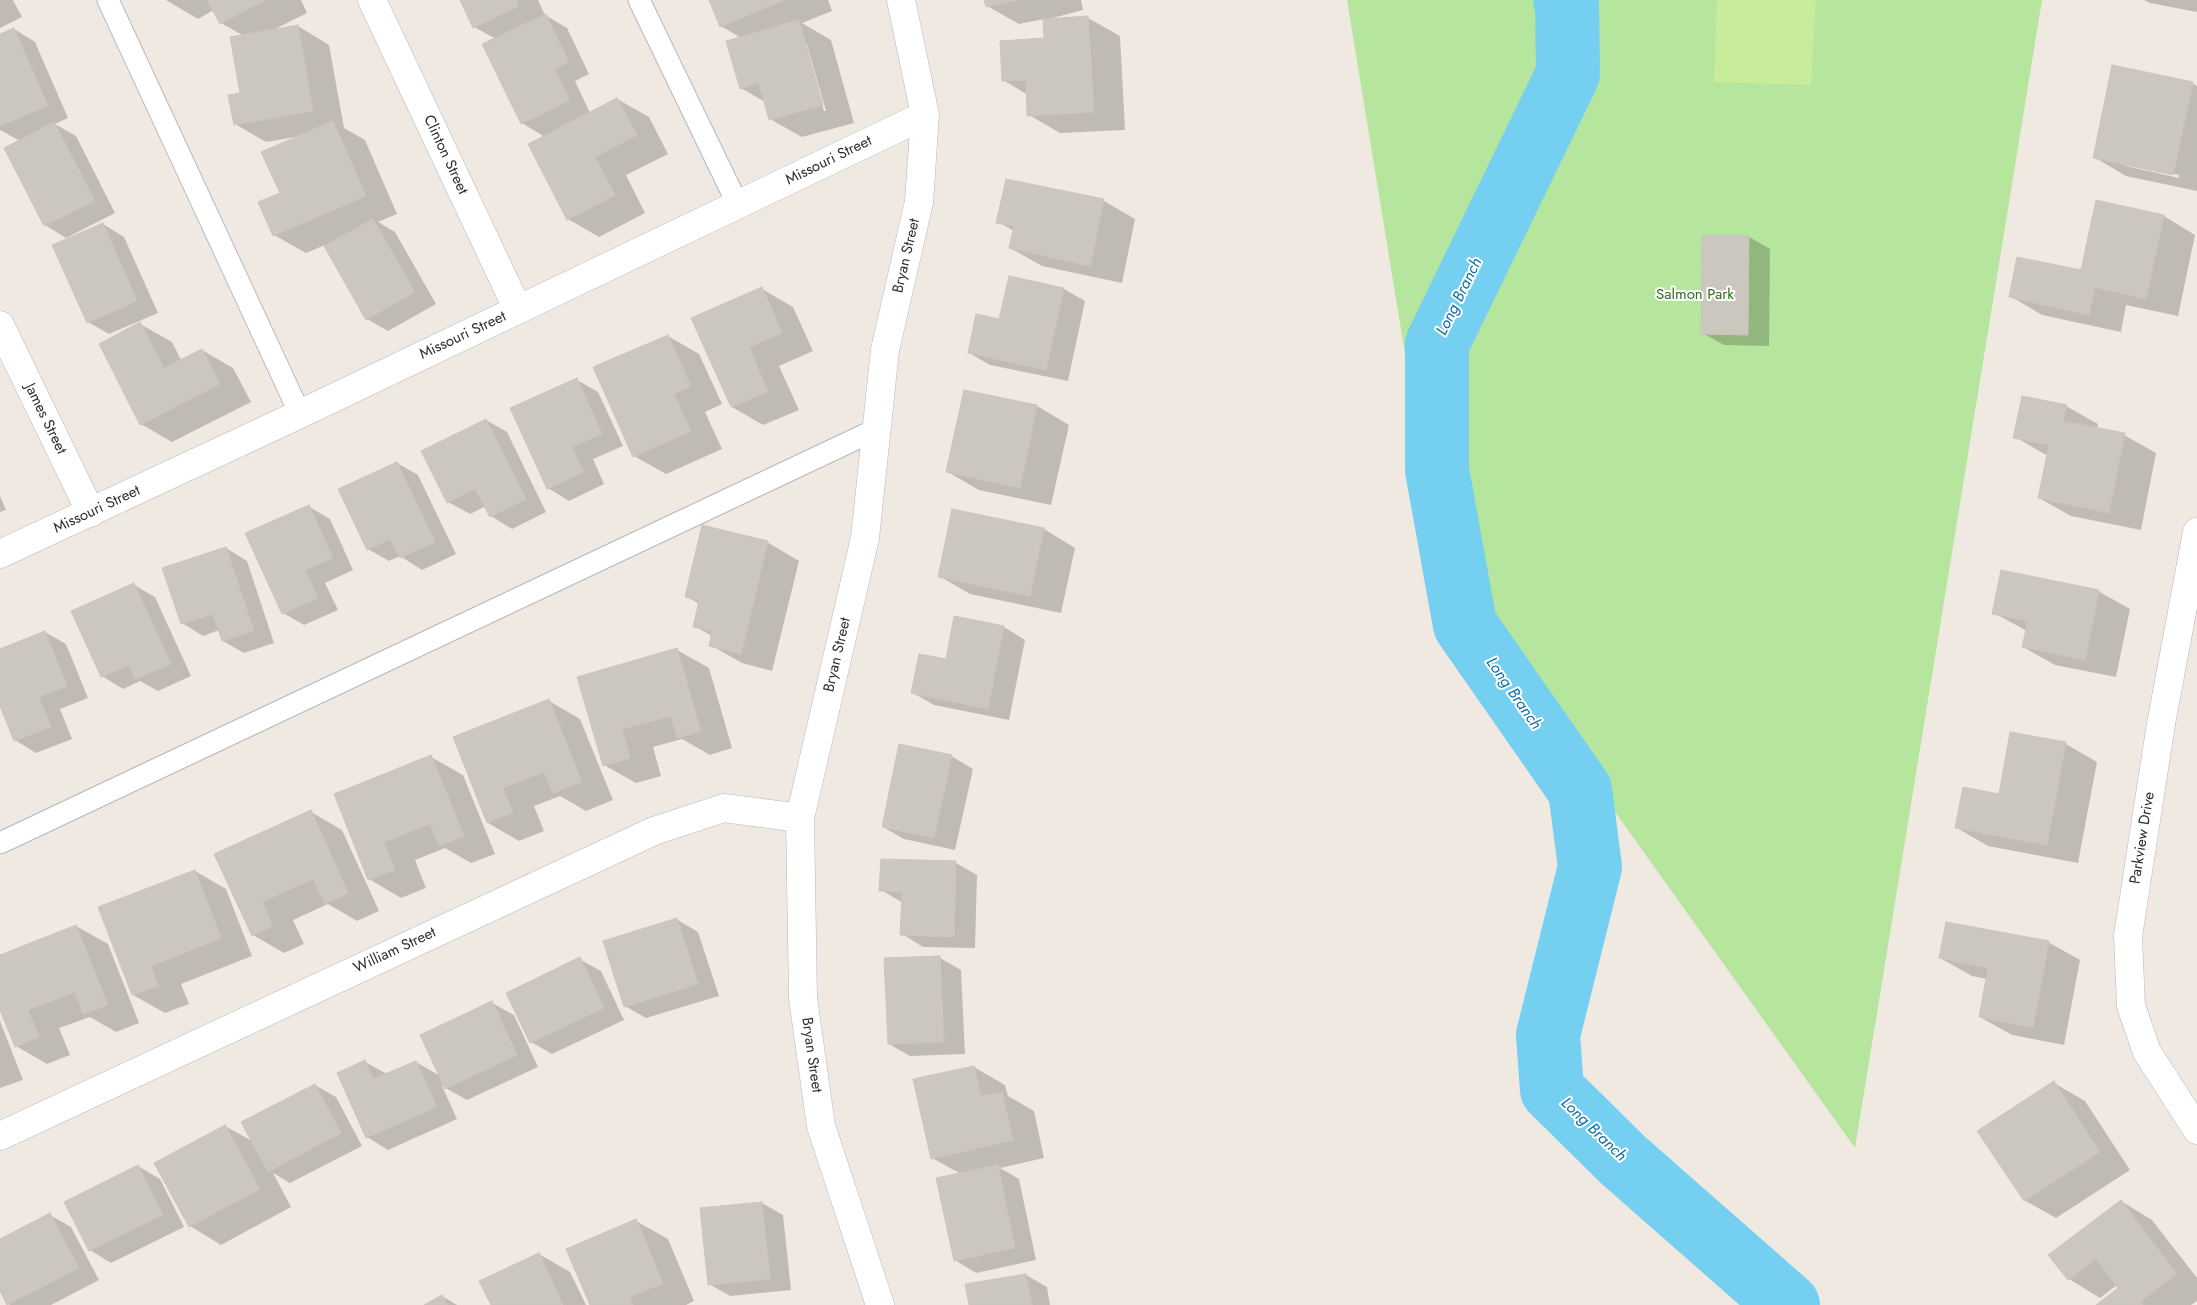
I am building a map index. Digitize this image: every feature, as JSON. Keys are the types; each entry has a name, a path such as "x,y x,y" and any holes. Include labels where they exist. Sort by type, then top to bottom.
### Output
{"street":[{"name":"Clinton Street","path":"372,0 518,310"},
{"name":"Bryan Street","path":"880,1305 821,1126 803,998 800,818 865,538 885,350 919,202 925,115 901,0"},
{"name":"Missouri Street","path":"0,554 300,414 925,115"},
{"name":"James Street","path":"0,325 91,513"},
{"name":"Parkview Drive","path":"2197,532 2161,724 2128,936 2130,1006 2147,1052 2197,1130"},
{"name":"William Street","path":"0,1136 654,830 724,808 800,818"}],"lane":[{"path":"108,0 300,414"},
{"path":"639,0 738,205"},
{"path":"0,843 877,429"}],"green space":[{"name":"Salmon Park","path":"1347,0 2042,0 1855,1148 1440,567"},
{"path":"1717,0 1816,0 1811,85 1714,82"}],"building":[{"path":"207,0 265,0 220,24"},
{"path":"460,0 516,0 519,6 473,28"},
{"path":"709,0 784,0 720,27"},
{"path":"984,0 1017,0 986,7"},
{"path":"546,14 569,62 554,69 570,100 521,124 482,44"},
{"path":"1088,16 1094,112 1027,116 1026,80 1002,81 1000,41 1044,38 1043,19"},
{"path":"799,20 823,105 769,120 759,83 740,89 726,41"},
{"path":"298,25 313,111 234,125 228,95 240,93 230,37"},
{"path":"14,28 48,106 0,126 0,34"},
{"path":"2112,65 2193,82 2173,175 2093,158"},
{"path":"617,98 637,135 595,157 615,195 567,220 528,144"},
{"path":"333,121 366,196 273,236 258,202 280,193 261,152"},
{"path":"54,122 95,201 44,226 4,148"},
{"path":"1006,179 1104,199 1090,266 1009,248 1014,226 996,223"},
{"path":"2096,200 2164,215 2146,299 2095,287 2089,315 2009,297 2017,257 2081,270"},
{"path":"373,219 415,292 366,320 324,246"},
{"path":"103,223 137,301 87,323 52,245"},
{"path":"1702,235 1749,236 1748,335 1701,334"},
{"path":"1009,276 1064,288 1046,370 968,353 976,314 999,319"},
{"path":"762,287 782,333 749,347 768,392 731,407 691,318"},
{"path":"140,322 164,368 202,349 220,384 140,425 99,344"},
{"path":"668,335 691,386 674,394 691,431 633,457 593,367"},
{"path":"577,378 602,434 572,447 584,472 547,489 510,408"},
{"path":"964,390 1037,405 1020,488 946,472"},
{"path":"2022,396 2067,405 2063,421 2125,433 2109,513 2038,498 2049,445 2013,438"},
{"path":"486,419 526,499 490,517 475,489 447,503 421,451"},
{"path":"397,462 435,542 400,558 390,539 367,550 338,489"},
{"path":"309,505 333,558 305,570 318,598 282,614 245,533"},
{"path":"952,509 1044,528 1030,596 938,577"},
{"path":"702,525 768,541 741,654 709,646 712,631 693,627 699,601 685,597"},
{"path":"226,547 254,631 222,641 213,614 181,624 162,568"},
{"path":"2001,570 2099,590 2085,660 2022,647 2028,621 1992,614"},
{"path":"134,583 171,664 135,679 129,665 101,677 71,611"},
{"path":"954,616 1004,626 988,709 911,693 919,654 946,659"},
{"path":"45,631 67,686 39,697 51,727 14,741 0,706 0,649"},
{"path":"677,648 701,731 677,738 671,716 622,729 630,758 603,766 577,677"},
{"path":"549,699 582,782 553,793 544,772 503,788 513,813 487,823 453,737"},
{"path":"2010,732 2066,742 2047,845 1955,828 1963,787 1999,794"},
{"path":"899,744 952,755 934,838 882,827"},
{"path":"431,755 464,836 439,846 430,824 384,842 395,870 368,880 334,794"},
{"path":"311,810 348,893 325,904 313,879 262,902 273,926 252,936 214,854"},
{"path":"881,859 956,861 954,937 900,935 902,892 879,891"},
{"path":"195,870 221,938 151,966 158,986 132,995 98,907"},
{"path":"677,918 698,984 624,1007 603,941"},
{"path":"1946,922 2049,941 2033,1028 1979,1017 1988,968 1939,958"},
{"path":"76,925 108,1005 83,1014 75,992 28,1010 39,1037 15,1047 0,1010 0,955"},
{"path":"940,956 944,1042 888,1044 884,958"},
{"path":"580,957 604,1008 530,1043 506,993"},
{"path":"492,1001 517,1055 445,1089 420,1035"},
{"path":"365,1060 373,1079 416,1061 437,1107 366,1138 337,1073"},
{"path":"974,1066 981,1096 1002,1092 1013,1140 931,1159 913,1079"},
{"path":"2054,1081 2100,1152 2024,1201 1977,1131"},
{"path":"315,1084 341,1133 268,1172 241,1122"},
{"path":"225,1125 260,1189 189,1227 154,1163"},
{"path":"138,1165 163,1215 89,1251 64,1202"},
{"path":"998,1165 1015,1248 954,1261 936,1178"},
{"path":"2121,1200 2177,1274 2141,1301 2143,1305 2096,1305 2118,1288 2096,1259 2068,1280 2048,1255"},
{"path":"762,1202 770,1279 708,1285 700,1208"},
{"path":"50,1213 79,1268 7,1305 0,1291 0,1239"},
{"path":"636,1219 663,1283 630,1297 633,1305 590,1305 566,1249"},
{"path":"539,1253 563,1305 491,1305 479,1281"},
{"path":"1026,1274 1032,1305 969,1305 965,1284"},
{"path":"442,1295 448,1305 424,1305"}],"waterway":[{"name":"Long Branch","path":"1565,0 1567,6 1568,74 1437,344 1437,470 1465,625 1580,790 1590,867 1548,1035 1552,1090 1623,1160 1788,1305"}]}
